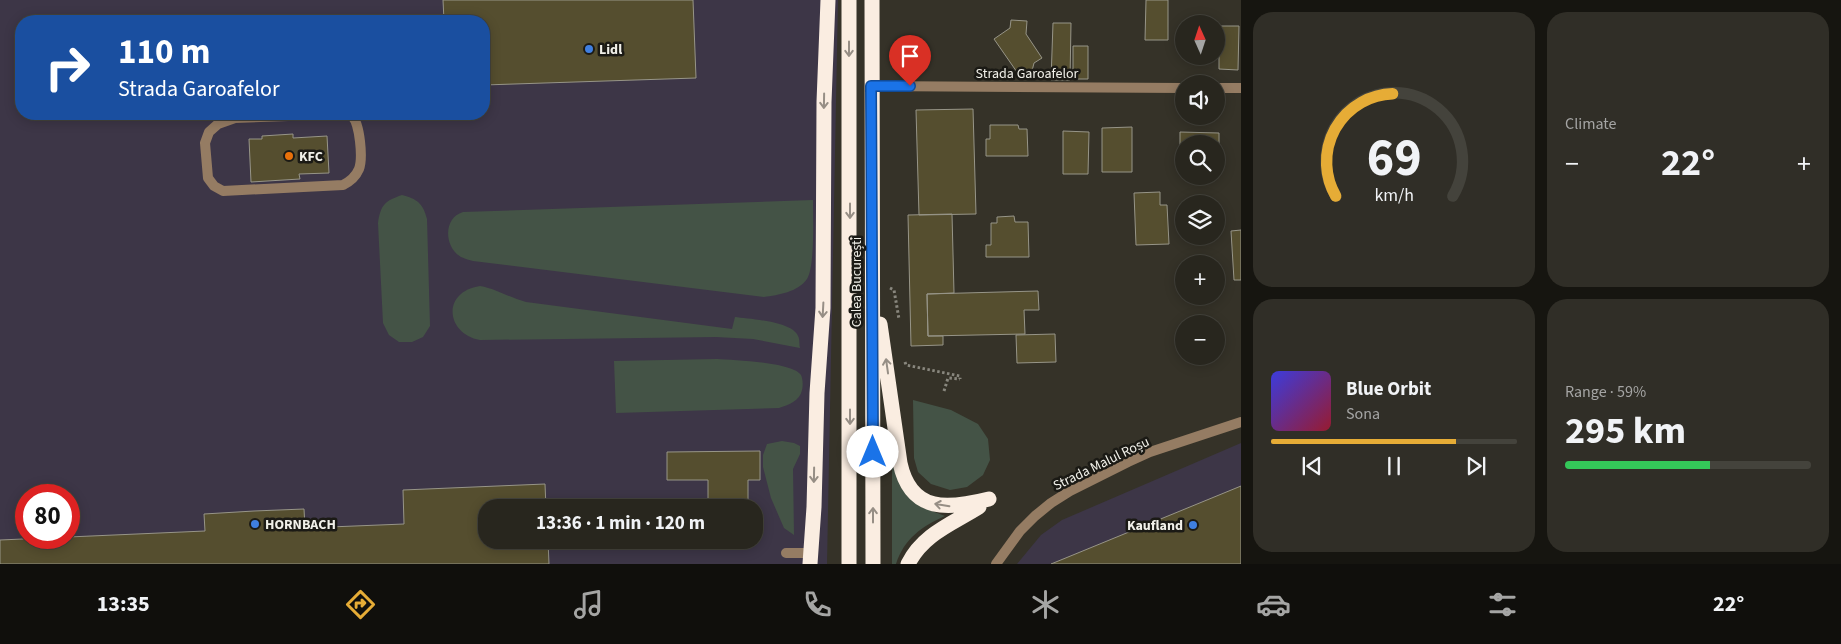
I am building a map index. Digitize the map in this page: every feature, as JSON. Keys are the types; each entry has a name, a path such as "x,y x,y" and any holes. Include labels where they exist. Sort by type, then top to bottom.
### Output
{"highway":[{"path":"810,558 814,507 816,392 823,308 824,102 828,0"},
{"name":"Calea București","path":"849,0 849,564"},
{"name":"Calea București","path":"872,0 873,564"},
{"path":"873,281 900,463 907,483 921,498 931,504 941,506 962,506 989,499 925,540 916,550 908,564"}],"street":[{"name":"Strada Garoafelor","path":"871,86 1175,88"},
{"path":"1225,88 1241,88"},
{"path":"229,120 218,124 209,132 205,143 208,178 214,186 223,191 343,185 357,173 360,163 358,124 355,120"},
{"name":"Strada Malul Roșu","path":"996,564 1020,531 1051,502 1150,452 1241,422"},
{"path":"786,553 810,558"}],"path":[{"path":"873,281 894,290 900,327"},
{"path":"904,355 906,364 960,376 960,379 948,378 944,390"}],"shaded area":[{"path":"0,0 838,0 827,564 0,564"},
{"path":"1241,443 1241,564 1017,564 1041,535 1062,520"}],"green space":[{"path":"402,195 419,202 424,209 427,219 430,326 423,337 412,342 399,342 389,335 383,323 378,223 382,207 388,201"},
{"path":"813,200 812,253 810,273 807,279 793,290 764,297 473,261 461,257 455,252 451,247 448,233 452,220 456,215 463,212"},
{"path":"480,286 526,302 732,329 735,317 770,322 788,327 794,331 799,337 800,348 753,339 716,337 480,340 460,330 455,322 453,313 454,304 459,296 467,290"},
{"path":"717,359 762,362 786,367 801,375 803,387 801,394 793,402 779,408 616,413 614,361"},
{"path":"913,400 951,410 978,424 988,439 990,460 983,475 967,487 950,490 931,484 918,472 914,458"},
{"path":"782,441 800,446 800,454 793,469 794,535 784,528 771,498 763,467 763,455 767,444"},
{"path":"892,461 898,480 919,506 945,516 915,534 904,547 896,564 892,564"}],"building":[{"name":"Lidl","path":"443,0 693,0 696,78 490,85 490,15 444,15"},
{"path":"1146,0 1168,0 1168,40 1145,40"},
{"path":"1011,20 1027,21 1026,34 1042,58 1034,63 1032,71 1026,75 1019,75 994,39 1010,28"},
{"path":"1053,23 1071,23 1070,80 1051,80"},
{"path":"1225,26 1239,26 1238,70 1219,69 1219,65 1225,65"},
{"path":"1073,46 1088,46 1088,79 1073,79"},
{"path":"973,109 976,214 919,215 916,110"},
{"path":"990,125 1018,125 1019,129 1027,129 1028,156 986,156 986,139 990,139"},
{"path":"1132,127 1132,172 1102,172 1102,128"},
{"path":"1063,131 1089,132 1088,174 1063,174"},
{"path":"1180,132 1219,133 1219,135 1180,135"},
{"name":"KFC","path":"293,134 293,138 327,136 329,173 299,174 300,179 251,182 249,139 262,139 262,136"},
{"path":"1160,192 1160,205 1167,205 1169,244 1136,245 1134,193"},
{"path":"952,214 954,293 927,294 928,336 943,336 943,345 911,346 908,215"},
{"path":"1014,216 1015,222 1028,222 1029,257 986,257 986,245 991,245 991,223 997,223 997,217"},
{"path":"1241,230 1241,280 1234,280 1231,231"},
{"path":"1038,291 1039,310 1024,310 1025,334 928,336 927,294"},
{"path":"1055,334 1056,362 1017,363 1016,335"},
{"path":"760,451 760,480 748,480 748,499 708,499 708,480 667,480 667,452"},
{"name":"HORNBACH","path":"545,484 546,499 478,499 478,549 548,549 549,564 0,564 0,540 15,539 15,549 80,549 80,536 205,531 204,514 304,509 305,528 404,524 403,490"},
{"name":"Kaufland","path":"1241,486 1241,564 1051,564"}],"place":[{"name":"Lidl","path":"589,49"},
{"name":"KFC","path":"289,156"},
{"name":"HORNBACH","path":"255,524"},
{"name":"Kaufland","path":"1193,525"}],"route":[{"path":"873,452 871,86 910,86"}]}
